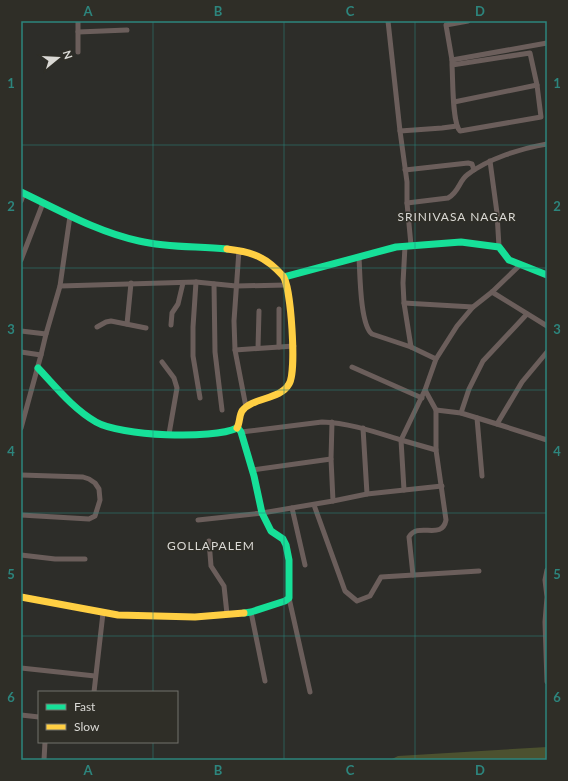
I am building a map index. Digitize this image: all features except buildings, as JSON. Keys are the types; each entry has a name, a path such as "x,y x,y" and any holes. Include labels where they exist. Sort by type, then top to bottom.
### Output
{"street":[{"path":"78,21 78,52"},
{"path":"388,21 405,170 408,246 403,283 404,303 411,347"},
{"path":"452,63 530,53 537,85 541,117 460,131 457,126 452,63 446,23 468,21"},
{"path":"78,32 127,30"},
{"path":"452,63 547,43"},
{"path":"454,102 537,85"},
{"path":"400,131 457,126"},
{"path":"407,203 448,198 454,195 465,176 490,161 530,147 547,144"},
{"path":"490,161 500,247 504,255 509,260 547,275"},
{"path":"405,170 468,163 472,164 474,170"},
{"path":"21,201 23,192 70,216 121,236 140,241 175,246 249,251 257,255 284,277 292,323 294,346 291,381 284,391 246,407 241,413 239,430 252,470 262,513 271,531 282,539 286,545 289,560 289,598 310,692"},
{"path":"21,260 43,203"},
{"path":"21,428 60,286 70,216"},
{"path":"284,277 396,247 461,242 500,247"},
{"path":"239,250 234,321 235,350 246,407"},
{"path":"359,257 362,301 366,328 369,332 411,347 436,359"},
{"path":"404,490 401,440 422,398 436,359 457,326 473,307 492,292 520,265"},
{"path":"60,286 196,282 236,286 286,285"},
{"path":"196,282 193,356 200,398"},
{"path":"127,324 131,283"},
{"path":"171,325 172,313 178,304 183,283"},
{"path":"214,284 215,352 222,410"},
{"path":"492,292 547,326"},
{"path":"404,303 473,307"},
{"path":"279,309 279,347"},
{"path":"258,348 259,311"},
{"path":"461,413 469,389 483,361 527,314"},
{"path":"97,327 110,321 146,328"},
{"path":"21,331 46,334"},
{"path":"235,350 294,346"},
{"path":"21,352 41,355"},
{"path":"497,424 522,382 547,352"},
{"path":"162,362 174,378 177,388 169,434"},
{"path":"352,367 422,398"},
{"path":"38,368 70,402 101,425 114,429 169,434 214,433 332,422 362,428 436,450"},
{"path":"413,575 409,537 411,533 417,531 442,529 446,520 436,450 436,410 425,390"},
{"path":"436,410 461,413 547,440"},
{"path":"477,418 482,476"},
{"path":"332,422 331,459 333,501"},
{"path":"362,428 367,494"},
{"path":"252,470 331,459"},
{"path":"21,475 83,477 94,483 99,489 100,500 95,516 89,519 21,515"},
{"path":"198,520 262,513 314,505 367,494 442,486"},
{"path":"314,505 345,591 357,601 370,596 381,577 479,571"},
{"path":"292,508 305,565"},
{"path":"209,541 211,566 224,586 227,614"},
{"path":"21,555 56,559 85,559"},
{"path":"546,682 547,597 545,580 547,570"},
{"path":"21,597 118,615 195,617 251,612 285,601 289,598"},
{"path":"251,612 265,681"},
{"path":"94,691 94,676 103,613"},
{"path":"21,668 94,676"},
{"path":"21,715 38,717"},
{"path":"44,760 45,743"}],"green space":[{"path":"547,747 547,760 390,760 398,756"}],"traffic: fast":[{"path":"21,192 78,220 123,237 161,245 227,249"},
{"path":"284,277 396,247 461,242 499,247 509,260 547,275"},
{"path":"38,368 80,411 96,422 108,427 125,431 166,435 208,434 225,432 237,428"},
{"path":"238,428 241,432 254,476 262,513 271,531 283,539 286,545 289,560 289,598 285,601 244,613"}],"traffic: slow":[{"path":"227,249 258,256 276,269 283,276 286,283 291,311 293,363 289,384 279,393 247,406 241,413 237,428"},
{"path":"21,597 118,615 195,617 244,613"}],"district":[{"name":"SRINIVASA NAGAR","path":"457,216"},
{"name":"GOLLAPALEM","path":"211,545"}]}
